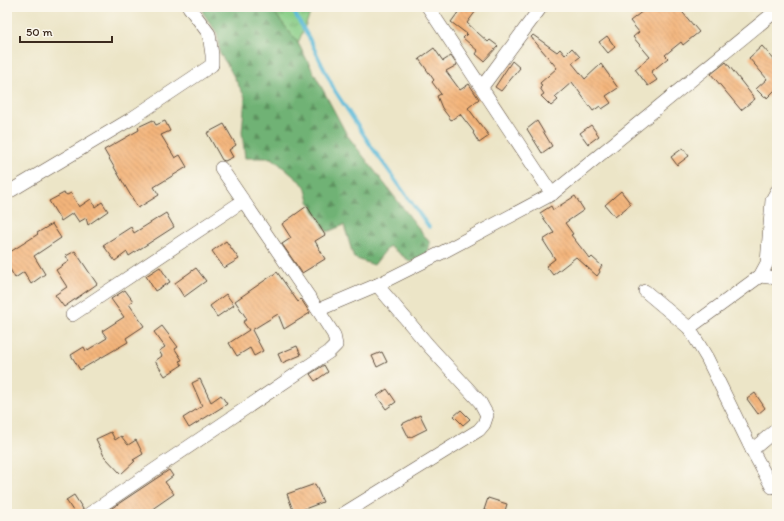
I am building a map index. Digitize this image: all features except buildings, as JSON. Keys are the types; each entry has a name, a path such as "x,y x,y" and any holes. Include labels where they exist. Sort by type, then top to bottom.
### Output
{"street":[{"path":"7,193 131,119 212,65 209,34 189,7"},
{"path":"428,7 552,194"},
{"path":"482,87 541,7"},
{"path":"318,310 376,285 441,253 552,194 777,10"},
{"path":"89,514 334,348 336,345 336,339 318,310 221,168"},
{"path":"690,328 760,276 767,263 772,200 777,191"},
{"path":"72,315 243,200"},
{"path":"760,276 777,278"},
{"path":"343,514 479,430 484,424 487,415 480,402 376,285"},
{"path":"644,291 690,328 707,358 752,450 772,487"},
{"path":"752,450 777,429"}],"green space":[{"path":"204,7 270,7 298,43 347,135 430,243 428,252 411,262 389,246 374,265 354,258 344,225 327,232 309,201 305,186 272,158 245,158 242,132 245,97 220,54 217,33 203,13"},
{"path":"270,7 313,7 298,43"}],"waterway":[{"path":"291,7 309,38 335,91 373,149 429,227"}]}
